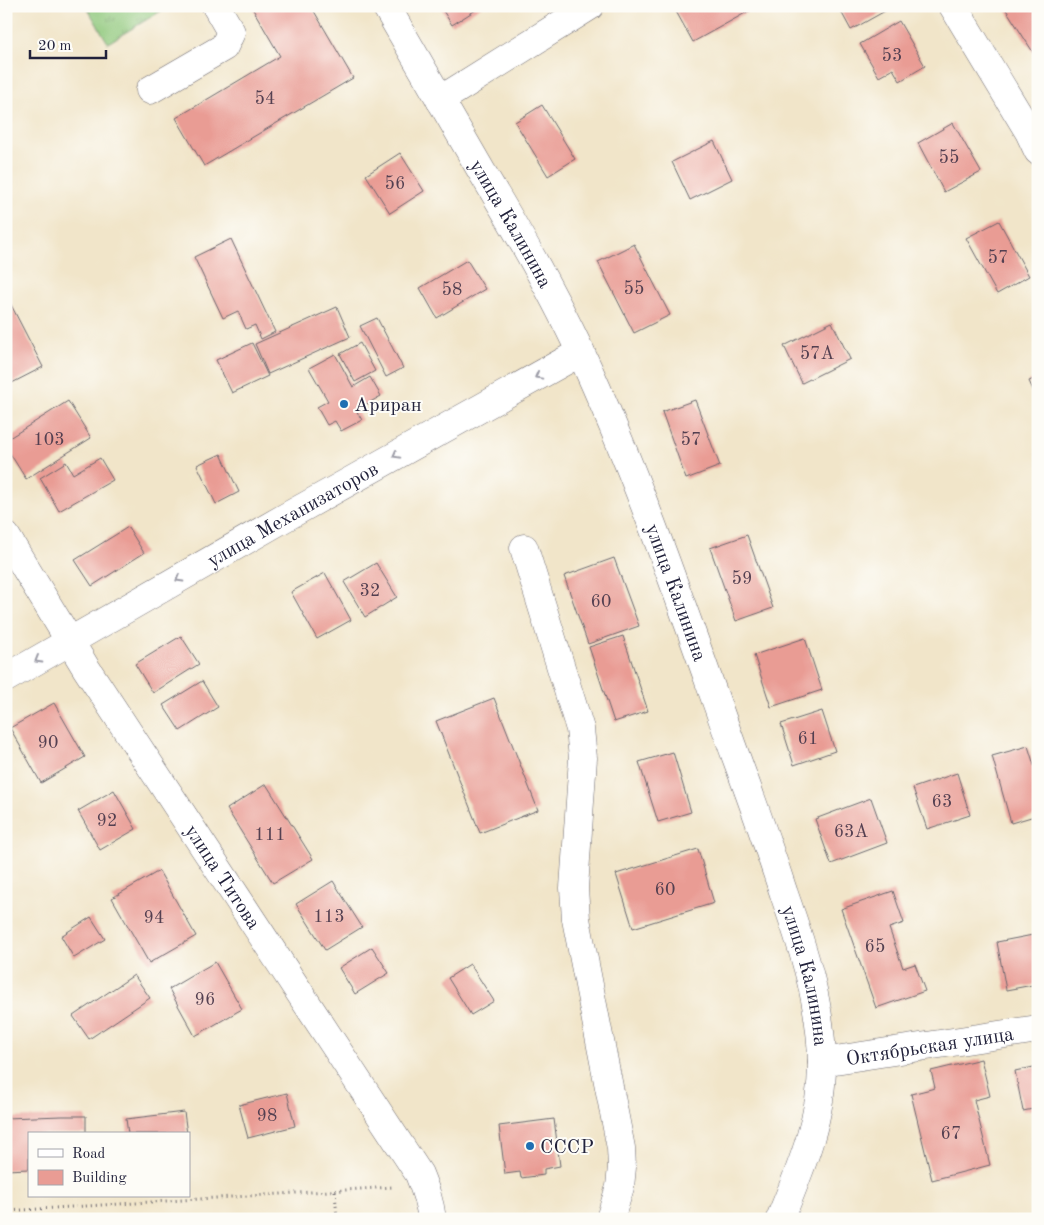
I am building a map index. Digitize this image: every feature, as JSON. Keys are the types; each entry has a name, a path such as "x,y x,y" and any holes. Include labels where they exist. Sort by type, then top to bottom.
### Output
{"street":[{"path":"150,90 224,47 231,32 216,6"},
{"name":"улица Калинина","path":"386,6 527,247 554,297 580,352 648,516 764,836 801,944 814,994 822,1062 819,1099 812,1134 780,1219"},
{"path":"440,100 590,6"},
{"path":"953,6 1030,132 1038,151"},
{"name":"улица Механизаторов","path":"6,678 286,517 580,352"},
{"name":"улица Титова","path":"6,536 92,677 418,1174 428,1197 432,1219"},
{"path":"524,548 580,729 583,758 574,888 576,919 621,1148 620,1187 610,1219"},
{"name":"Октябрьская улица","path":"822,1062 1038,1029"}],"path":[{"path":"6,1212 392,1188"},
{"path":"335,1191 336,1219"}],"green space":[{"path":"86,6 165,6 166,8 108,43"}],"building":[{"path":"251,6 311,6 353,78 204,166 176,118 280,56"},
{"path":"440,6 482,6 452,25"},
{"path":"673,6 758,6 693,42"},
{"path":"838,6 894,6 851,30"},
{"path":"1007,6 1038,6 1038,60 1005,8"},
{"path":"899,21 925,66 900,81 893,69 879,77 860,44"},
{"path":"542,105 575,159 548,176 515,122"},
{"path":"953,123 981,172 944,192 918,143"},
{"path":"714,141 732,179 690,200 672,162"},
{"path":"400,153 424,191 390,213 366,175"},
{"path":"999,221 1029,276 997,294 966,238"},
{"path":"231,239 275,332 261,339 255,325 246,329 238,311 223,318 194,257"},
{"path":"634,244 670,315 634,333 598,262"},
{"path":"467,260 485,289 437,318 420,288"},
{"path":"8,299 43,367 6,386 6,300"},
{"path":"337,307 350,337 268,374 255,344"},
{"path":"377,318 403,368 386,377 360,326"},
{"path":"832,322 850,359 802,383 784,346"},
{"path":"252,343 268,376 232,393 216,360"},
{"path":"360,343 375,371 355,382 340,354"},
{"path":"335,354 353,387 370,377 381,396 356,410 362,420 341,431 335,421 327,425 317,407 328,401 309,368"},
{"path":"1038,377 1038,401 1029,381"},
{"path":"695,400 720,466 686,479 662,412"},
{"path":"68,401 91,438 26,479 6,447 6,440"},
{"path":"221,454 239,492 216,504 197,465"},
{"path":"100,458 113,480 59,511 40,478 66,462 73,474"},
{"path":"128,527 144,553 92,586 75,560"},
{"path":"747,535 773,608 736,621 710,548"},
{"path":"614,558 639,626 588,644 564,576"},
{"path":"376,563 397,597 365,617 344,582"},
{"path":"325,573 351,620 317,639 291,592"},
{"path":"181,636 199,664 153,693 135,664"},
{"path":"623,636 648,711 614,722 589,647"},
{"path":"805,638 822,690 771,707 754,655"},
{"path":"202,681 218,707 180,731 163,705"},
{"path":"494,698 538,810 480,833 436,721"},
{"path":"54,703 85,757 41,783 10,728"},
{"path":"822,711 835,751 794,765 781,724"},
{"path":"1028,746 1038,778 1038,815 1011,823 992,756"},
{"path":"673,752 691,812 658,822 639,762"},
{"path":"957,773 970,815 927,829 913,788"},
{"path":"266,784 313,859 273,883 227,809"},
{"path":"114,790 136,829 100,850 78,811"},
{"path":"871,798 887,843 831,864 815,819"},
{"path":"698,849 714,903 633,928 616,874"},
{"path":"159,871 196,936 149,963 112,898"},
{"path":"333,881 362,927 325,950 296,904"},
{"path":"893,891 904,923 889,928 903,968 915,964 925,991 876,1008 841,909"},
{"path":"91,917 105,939 74,958 61,936"},
{"path":"1038,934 1038,984 1006,990 997,942"},
{"path":"372,947 389,973 355,994 339,968"},
{"path":"215,962 242,1009 195,1036 169,989"},
{"path":"470,964 494,1001 471,1015 448,978"},
{"path":"134,975 150,998 89,1039 73,1016"},
{"path":"981,1059 990,1096 974,1100 990,1165 932,1180 911,1094 935,1088 931,1071"},
{"path":"1038,1066 1038,1108 1023,1111 1015,1071"},
{"path":"287,1093 295,1126 248,1138 239,1105"},
{"path":"184,1112 187,1132 128,1132 126,1119"},
{"path":"86,1116 86,1132 28,1132 28,1169 6,1170 6,1118"},
{"name":"СССР","path":"554,1119 560,1166 544,1169 544,1175 521,1178 520,1172 505,1174 499,1126"}],"place":[{"name":"Ариран","path":"344,404"},
{"name":"СССР","path":"530,1146"}]}
